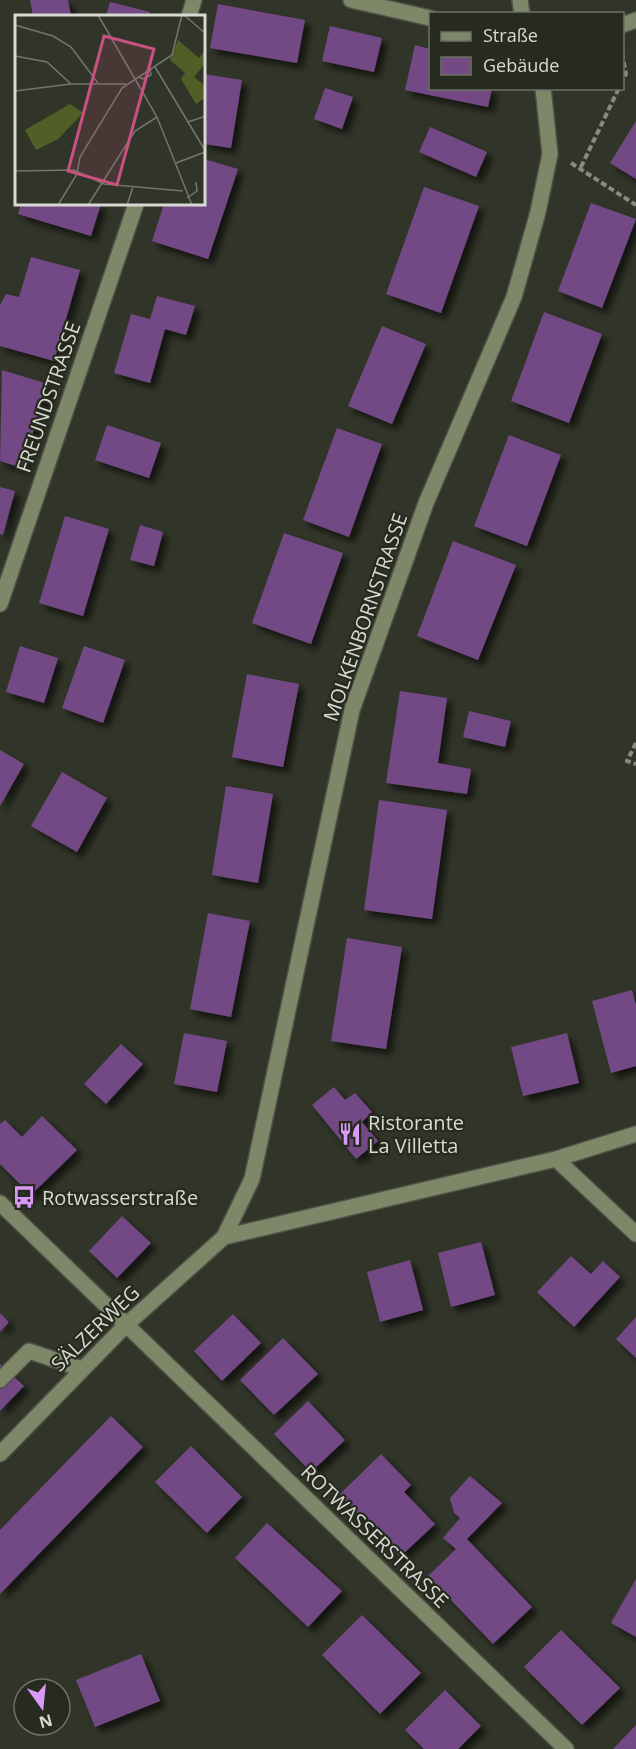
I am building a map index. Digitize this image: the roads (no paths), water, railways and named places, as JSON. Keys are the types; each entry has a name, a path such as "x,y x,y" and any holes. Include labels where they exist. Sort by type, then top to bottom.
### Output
{"street":[{"path":"189,15 194,0"},
{"path":"351,0 429,18"},
{"name":"MOLKENBORNSTRASSE","path":"224,1237 252,1179 352,710 426,503 514,297 538,212 550,154 543,90"},
{"name":"FREUNDSTRASSE","path":"0,604 135,206"},
{"path":"224,1237 556,1159 636,1134"},
{"path":"556,1159 636,1234"},
{"name":"ROTWASSERSTRASSE","path":"0,1203 566,1749"},
{"name":"SÄLZERWEG","path":"0,1454 126,1325 224,1237"},
{"path":"0,1380 29,1351 82,1369"}],"place":[{"name":"Ristorante La Villetta","path":"350,1134"},
{"name":"Rotwasserstraße","path":"24,1197"}]}
